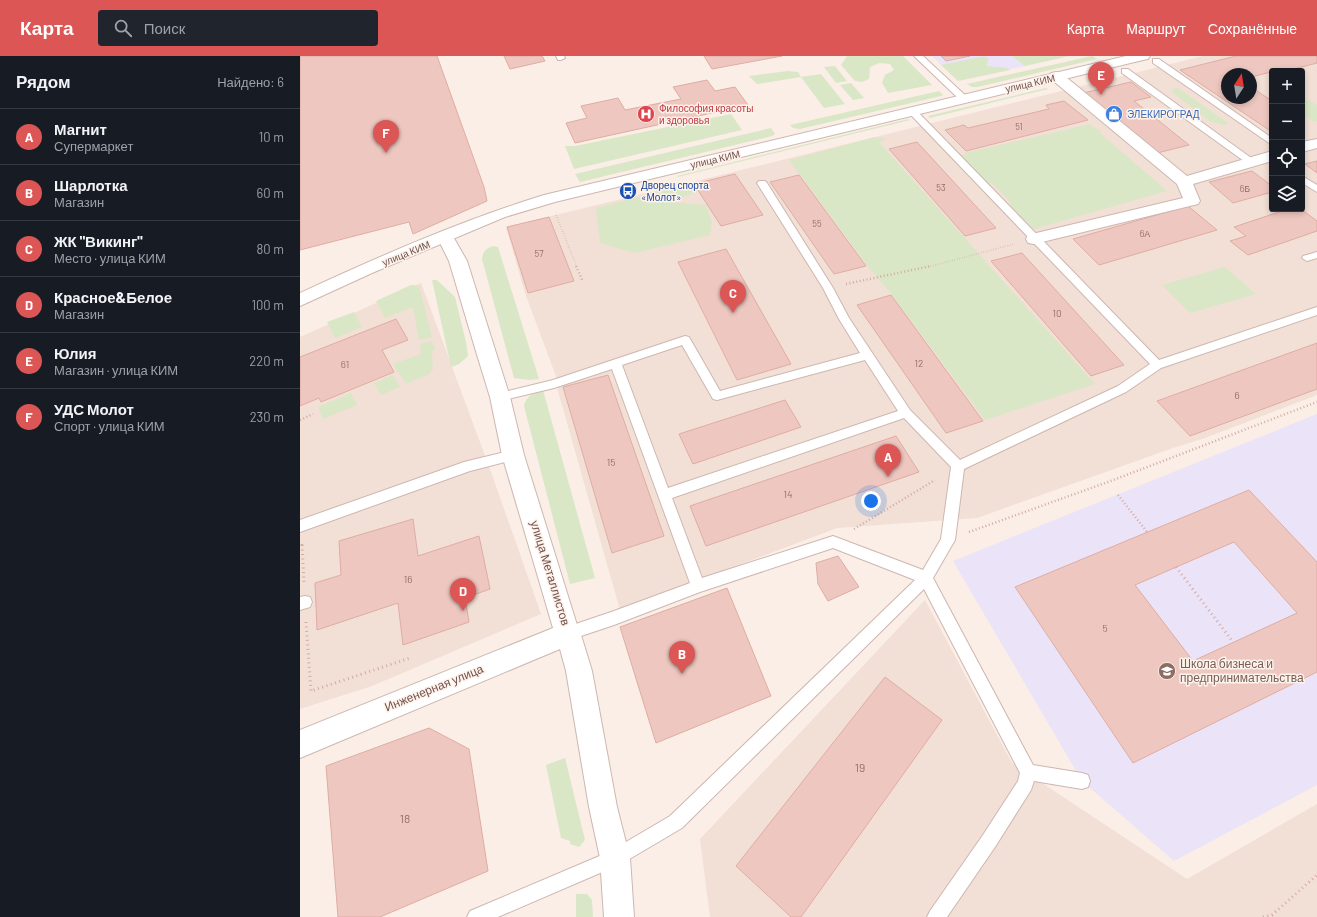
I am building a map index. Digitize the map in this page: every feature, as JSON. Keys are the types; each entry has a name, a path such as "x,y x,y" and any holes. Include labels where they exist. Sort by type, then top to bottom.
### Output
{"street":[{"name":"улица КИМ","path":"300,300 366,269 499,214 550,198 1056,76 1130,61"},
{"path":"1034,239 1192,201 1184,182 1056,76"},
{"path":"1305,146 1317,143"},
{"path":"1184,182 1251,162 1269,154"},
{"name":"улица Металлистов","path":"445,237 458,261 500,396 513,455 569,633 579,671 603,807 615,858 619,917"},
{"name":"Инженерная улица","path":"300,744 569,633"}],"lane":[{"path":"918,56 963,98"},
{"path":"1130,61 1222,140 1251,162"},
{"path":"1156,61 1269,151"},
{"path":"912,111 1156,365"},
{"path":"1305,181 1317,189"},
{"path":"762,183 828,288 844,319 906,414 958,466"},
{"path":"958,466 1122,389 1156,365 1317,311"},
{"path":"500,396 554,384 685,340 717,396 867,355"},
{"path":"616,364 698,586"},
{"path":"664,495 906,414"},
{"path":"300,526 468,466 513,455"},
{"path":"476,917 615,858 676,822 926,578 948,540 958,466"},
{"path":"569,633 614,618 698,586 833,542 926,578 1028,772 1025,784 989,841 936,917"},
{"path":"1028,772 1082,781"}],"path":[{"path":"554,211 583,282"},
{"path":"828,288 923,268 1034,239"},
{"path":"948,540 1108,482 1317,402"},
{"path":"300,420 313,414"},
{"path":"833,542 958,466"},
{"path":"1118,494 1147,532"},
{"path":"300,526 302,603 311,691 410,658"},
{"path":"1176,567 1233,642"},
{"path":"1263,917 1272,915 1317,875"}],"shaded area":[{"path":"932,56 1069,56 958,81"},
{"path":"1203,56 1317,56 1317,395 1205,438 977,518 837,528 620,610 558,391 557,379 525,293 506,227"},
{"path":"421,283 491,472 541,614 372,686 300,709 300,337"},
{"name":"Школа бизнеса и предпринимательства","path":"1317,414 1317,785 1174,861 1082,781 953,561"},
{"path":"925,600 1012,763 1187,879 1317,804 1317,917 710,917 700,839"}],"green space":[{"path":"847,56 903,56 932,85 888,93 882,83 885,75 894,70 890,64 879,63 870,67 869,79 862,82 855,81 841,65"},
{"path":"985,56 988,58 987,66 1007,68 1010,70 958,81 941,65"},
{"path":"1012,56 1069,56 1025,66"},
{"path":"1092,56 1097,59 977,87 972,87 967,84"},
{"path":"835,66 847,81 836,83 824,67"},
{"path":"788,71 798,72 801,77 757,84 749,76"},
{"path":"821,74 845,104 824,108 801,77"},
{"path":"851,83 864,98 853,100 840,85"},
{"path":"1046,88 1048,89 930,118 928,116"},
{"path":"1178,88 1228,123 1224,125 1211,122 1173,93 1172,89"},
{"path":"939,91 943,95 800,129 793,128 790,125"},
{"path":"1305,98 1317,105 1317,121 1314,122 1305,116"},
{"path":"731,114 742,130 574,169 565,146 575,146"},
{"path":"908,119 910,120 678,177 677,176"},
{"path":"1090,124 1096,129 1100,129 1100,133 1167,191 1034,229 1025,220 1017,217 1008,200 992,183 985,183 958,154 966,155 965,153"},
{"path":"771,128 775,134 772,136 580,182 575,174"},
{"path":"875,137 887,139 879,142 1095,384 985,420 789,160"},
{"path":"693,183 694,193 671,202 706,205 712,222 710,235 634,253 600,243 596,208"},
{"path":"493,246 498,247 539,379 529,380 514,378 482,259 485,251"},
{"path":"1225,267 1256,294 1190,313 1162,285"},
{"path":"432,280 437,280 455,297 466,342 468,356 459,364 451,367"},
{"path":"411,285 419,286 432,337 419,340 413,307 385,318 376,301"},
{"path":"354,312 362,327 335,338 327,322"},
{"path":"432,341 435,349 432,351 433,369 429,374 406,384 393,364 421,354 420,344"},
{"path":"393,375 400,387 381,395 374,383"},
{"path":"543,390 595,578 570,584 524,406 531,395"},
{"path":"351,393 357,405 323,419 318,407"},
{"path":"565,758 585,840 579,847 570,844 570,841 561,838 546,765"},
{"path":"576,894 587,894 592,900 593,917 576,917"}],"building":[{"path":"300,56 437,56 484,187 487,201 413,234 409,222 300,250"},
{"path":"504,56 542,56 545,61 510,69"},
{"path":"704,56 782,56 712,69"},
{"path":"941,56 970,56 946,61"},
{"path":"1236,56 1317,56 1317,63 1298,68 1269,68 1269,72 1257,76 1257,68 1221,68 1221,98 1180,70"},
{"name":"Философия красоты и здоровья","path":"707,80 715,91 735,87 748,105 575,143 566,123 587,118 581,106 618,98 625,110 681,99 673,87"},
{"path":"1131,82 1151,97 1134,101 1189,145 1157,153 1083,93"},
{"path":"1257,91 1269,99 1269,130 1230,104 1257,104"},
{"path":"1064,101 1088,120 966,151 945,130 964,125 968,128 1049,109 1046,105"},
{"path":"917,142 996,228 965,236 889,149"},
{"path":"1317,161 1317,173 1305,164"},
{"path":"1252,171 1269,184 1269,193 1233,203 1209,182"},
{"path":"735,174 763,215 721,226 694,184"},
{"path":"799,175 866,266 834,274 770,182"},
{"path":"1188,206 1217,230 1099,265 1073,239"},
{"path":"1279,212 1305,212 1317,221 1317,231 1248,255 1230,241 1246,236 1234,227"},
{"path":"549,217 574,281 528,293 507,227"},
{"path":"726,249 791,364 737,380 678,262"},
{"path":"1022,253 1124,365 1091,376 991,261"},
{"path":"891,295 983,421 946,433 857,305"},
{"path":"396,319 408,340 382,350 394,372 321,402 319,398 300,406 300,357"},
{"path":"1317,343 1317,389 1190,436 1157,401"},
{"path":"608,375 664,536 612,553 563,387"},
{"path":"785,400 801,427 693,464 679,434"},
{"path":"896,436 919,472 706,546 690,506"},
{"path":"1249,490 1317,562 1317,672 1133,763 1015,587","holes":["1234,542 1297,613 1193,661 1135,585"]},
{"path":"413,519 418,556 479,536 490,589 465,598 469,622 403,645 398,603 317,630 315,583 341,575 339,541"},
{"path":"838,556 859,587 828,601 818,584 816,563"},
{"path":"727,588 771,696 656,743 620,627"},
{"path":"885,677 942,720 801,917 791,917 736,866"},
{"path":"429,728 469,749 488,871 380,917 338,917 326,766"}],"place":[{"name":"Юлия","path":"1101,95"},
{"name":"Философия красоты и здоровья","path":"646,114"},
{"name":"ЭЛЕКИРОГРАД","path":"1114,114"},
{"name":"УДС Молот","path":"386,153"},
{"name":"Дворец спорта «Молот»","path":"628,191"},
{"name":"ЖК \"Викинг\"","path":"733,313"},
{"name":"Магнит","path":"888,477"},
{"name":"Красное&Белое","path":"463,611"},
{"name":"Школа бизнеса и предпринимательства","path":"1167,671"},
{"name":"Шарлотка","path":"682,674"}]}
